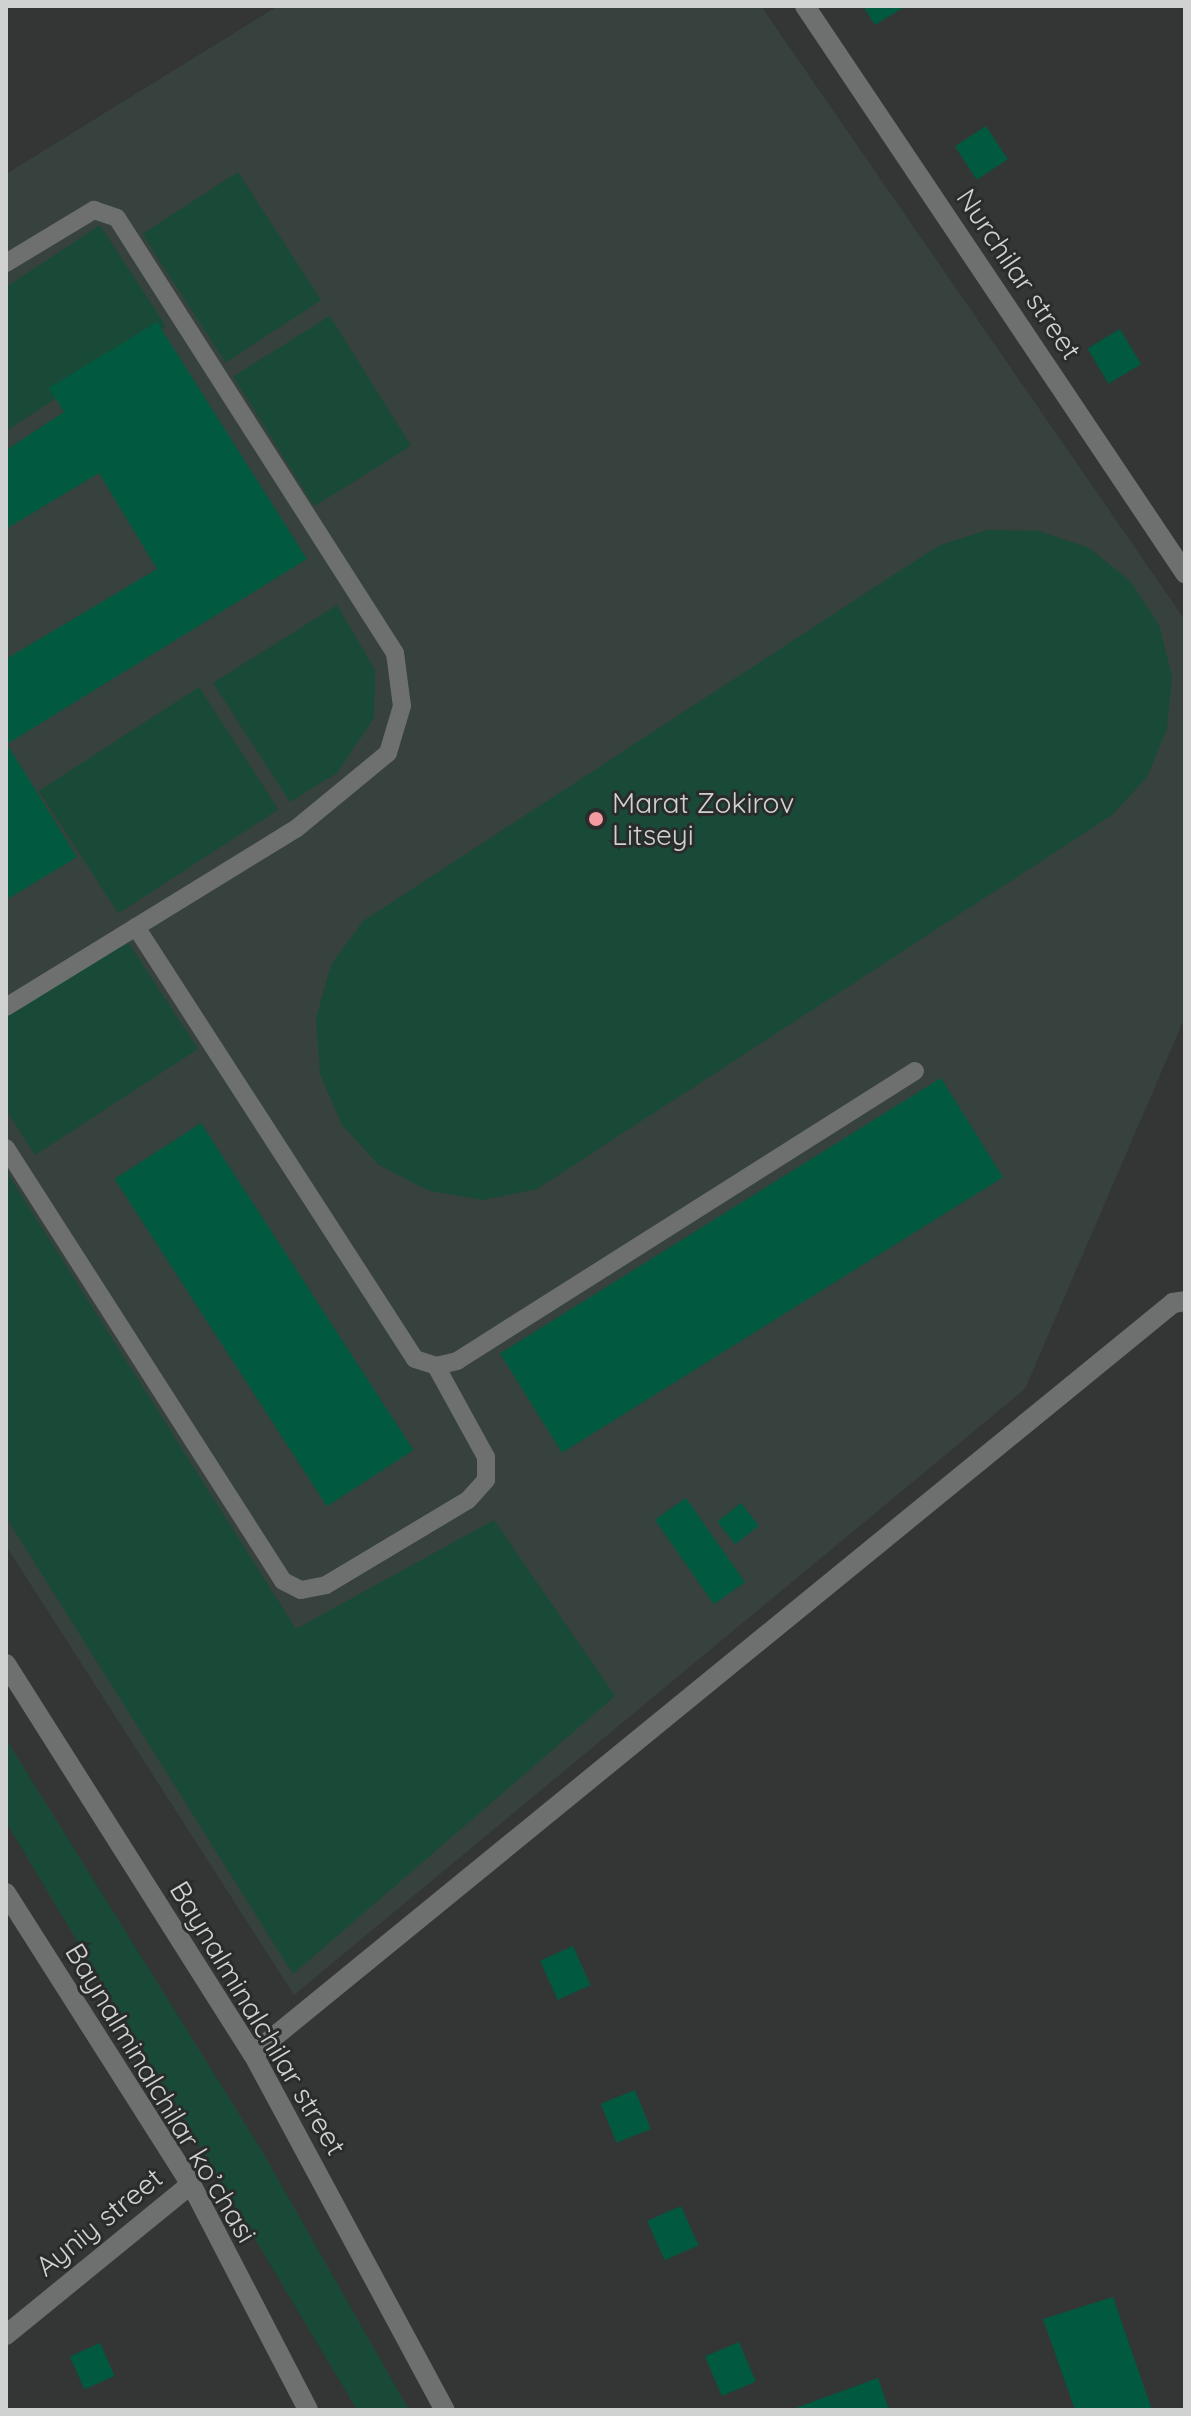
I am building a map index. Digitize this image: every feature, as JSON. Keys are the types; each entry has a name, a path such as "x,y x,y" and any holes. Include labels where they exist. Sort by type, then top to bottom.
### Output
{"street":[{"name":"Nurchilar street","path":"805,6 1185,573"},
{"path":"253,2054 1173,1303 1185,1301"},
{"name":"Baynalminalchilar street","path":"6,1664 253,2054 445,2410"},
{"name":"Baynalminalchilar ko’chasi","path":"6,1893 191,2184 308,2410"},
{"name":"Ayniy street","path":"6,2335 191,2184"}],"lane":[{"path":"6,263 94,210 117,218 395,653 402,706 388,753 297,828 6,1007"},
{"path":"136,927 415,1359 436,1366 457,1361 915,1071"},
{"path":"6,1148 283,1581 301,1590 326,1585 468,1500 486,1480 486,1457 436,1366"}],"shaded area":[{"name":"Marat Zokirov Litseyi","path":"278,6 761,6 1185,620 1185,1017 1025,1389 294,1995 6,1546 6,174"}],"green space":[{"path":"238,172 321,300 226,362 142,234"},
{"path":"100,225 166,326 6,431 6,287"},
{"path":"330,316 411,446 314,506 233,376"},
{"path":"987,530 1039,531 1089,548 1130,581 1159,625 1172,676 1167,728 1147,777 1112,815 537,1189 483,1200 429,1191 379,1165 342,1125 320,1074 316,1019 331,965 363,921 938,546"},
{"path":"337,605 375,670 374,718 337,773 290,802 213,683"},
{"path":"199,687 279,809 118,913 39,791"},
{"path":"126,939 198,1049 35,1155 6,1110 6,1017"},
{"path":"6,1171 296,1629 494,1520 615,1696 293,1974 6,1517"},
{"path":"6,1739 262,2151 409,2410 357,2410 6,1822"}],"building":[{"path":"863,6 906,6 875,25"},
{"path":"986,126 1008,160 977,180 955,146"},
{"path":"157,322 307,559 7,744 77,857 6,900 6,659 157,569 99,473 6,529 6,450 64,412 49,388"},
{"path":"1120,329 1141,364 1109,384 1087,349"},
{"path":"941,1078 1003,1177 562,1453 500,1354"},
{"path":"201,1123 413,1450 327,1506 115,1179"},
{"path":"686,1498 745,1582 714,1604 655,1520"},
{"path":"741,1503 759,1526 735,1544 717,1521"},
{"path":"573,1946 590,1985 558,2000 540,1961"},
{"path":"635,2090 651,2129 616,2143 601,2104"},
{"path":"681,2206 698,2245 665,2260 647,2221"},
{"path":"1113,2297 1152,2410 1075,2410 1043,2319"},
{"path":"739,2342 756,2382 722,2396 705,2356"},
{"path":"100,2343 115,2376 84,2389 70,2356"},
{"path":"878,2378 889,2410 790,2410"}],"place":[{"name":"Marat Zokirov Litseyi","path":"596,819"}]}
